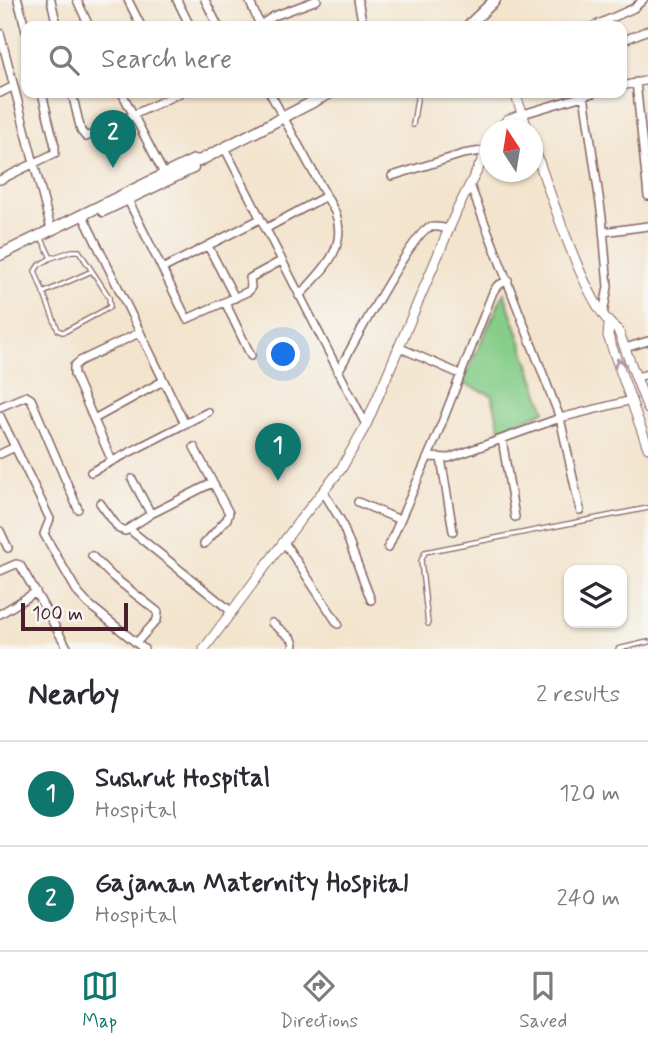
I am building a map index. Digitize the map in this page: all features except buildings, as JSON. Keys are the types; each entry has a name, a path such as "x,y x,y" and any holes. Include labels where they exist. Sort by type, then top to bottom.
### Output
{"main road":[{"path":"482,21 495,0"},
{"path":"0,255 164,174 194,160 199,161 320,98"},
{"path":"0,263 197,166 199,161"}],"street":[{"path":"18,0 23,21"},
{"path":"51,0 56,21"},
{"path":"77,0 87,21"},
{"path":"128,0 138,21"},
{"path":"177,0 188,21"},
{"path":"205,0 216,21"},
{"path":"249,0 258,21"},
{"path":"285,0 289,10"},
{"path":"266,21 317,0"},
{"path":"358,0 362,21"},
{"path":"605,21 634,8 643,0"},
{"path":"627,39 648,30"},
{"path":"0,33 51,229"},
{"path":"627,85 648,80"},
{"path":"636,82 648,196"},
{"path":"0,93 13,86"},
{"path":"0,180 52,155 56,149 43,98"},
{"path":"73,98 81,131 86,136 167,98"},
{"path":"125,98 164,174"},
{"path":"272,98 339,222 339,242 319,275 299,296"},
{"path":"517,98 525,119"},
{"path":"510,119 574,98"},
{"path":"584,98 608,287 603,314"},
{"path":"224,148 366,425"},
{"path":"392,176 480,150"},
{"path":"204,649 341,469 366,425 449,229 480,166"},
{"path":"543,169 585,284 609,325 618,330 648,410"},
{"path":"470,185 560,418 580,510"},
{"path":"265,229 326,196"},
{"path":"128,200 187,319 251,289 250,278 281,261"},
{"path":"162,269 260,219"},
{"path":"85,220 185,424"},
{"path":"603,232 648,226"},
{"path":"338,372 386,287 422,232 432,227 449,229"},
{"path":"208,246 235,298"},
{"path":"388,548 428,457 493,292 496,286 508,280"},
{"path":"225,303 251,356"},
{"path":"609,325 608,336 648,448"},
{"path":"112,461 74,374 74,366 139,333"},
{"path":"625,348 648,341"},
{"path":"398,347 460,374"},
{"path":"637,377 648,374"},
{"path":"94,419 163,381"},
{"path":"0,407 26,396 31,399 78,509"},
{"path":"428,457 449,458 560,418 632,400"},
{"path":"91,472 208,412"},
{"path":"0,416 50,519 44,534 68,578 87,603 144,649"},
{"path":"502,439 515,517"},
{"path":"0,454 15,447"},
{"path":"194,447 229,516 204,544"},
{"path":"441,458 453,531"},
{"path":"132,479 151,514"},
{"path":"100,503 122,531 212,483"},
{"path":"324,493 341,521 371,600"},
{"path":"358,502 400,520"},
{"path":"129,529 232,612"},
{"path":"0,531 8,548"},
{"path":"284,542 338,624"},
{"path":"92,556 112,576 158,612 157,620 137,642"},
{"path":"0,571 18,564 68,649"},
{"path":"0,614 36,592"},
{"path":"272,624 294,641 292,649"}],"lane":[{"path":"413,125 417,98"},
{"path":"43,241 51,258"},
{"path":"79,251 109,297 110,307 66,331 58,330 35,271 39,265 51,258 79,251"},
{"path":"43,293 93,271"},
{"path":"428,624 421,561 425,552 648,508"},
{"path":"618,649 648,642"}],"green space":[{"path":"504,293 545,411 500,429 492,395 462,383"}],"place":[{"name":"Gajanan Maternity Hospital","path":"113,168"},
{"name":"Sushrut Hospital","path":"278,481"}]}
